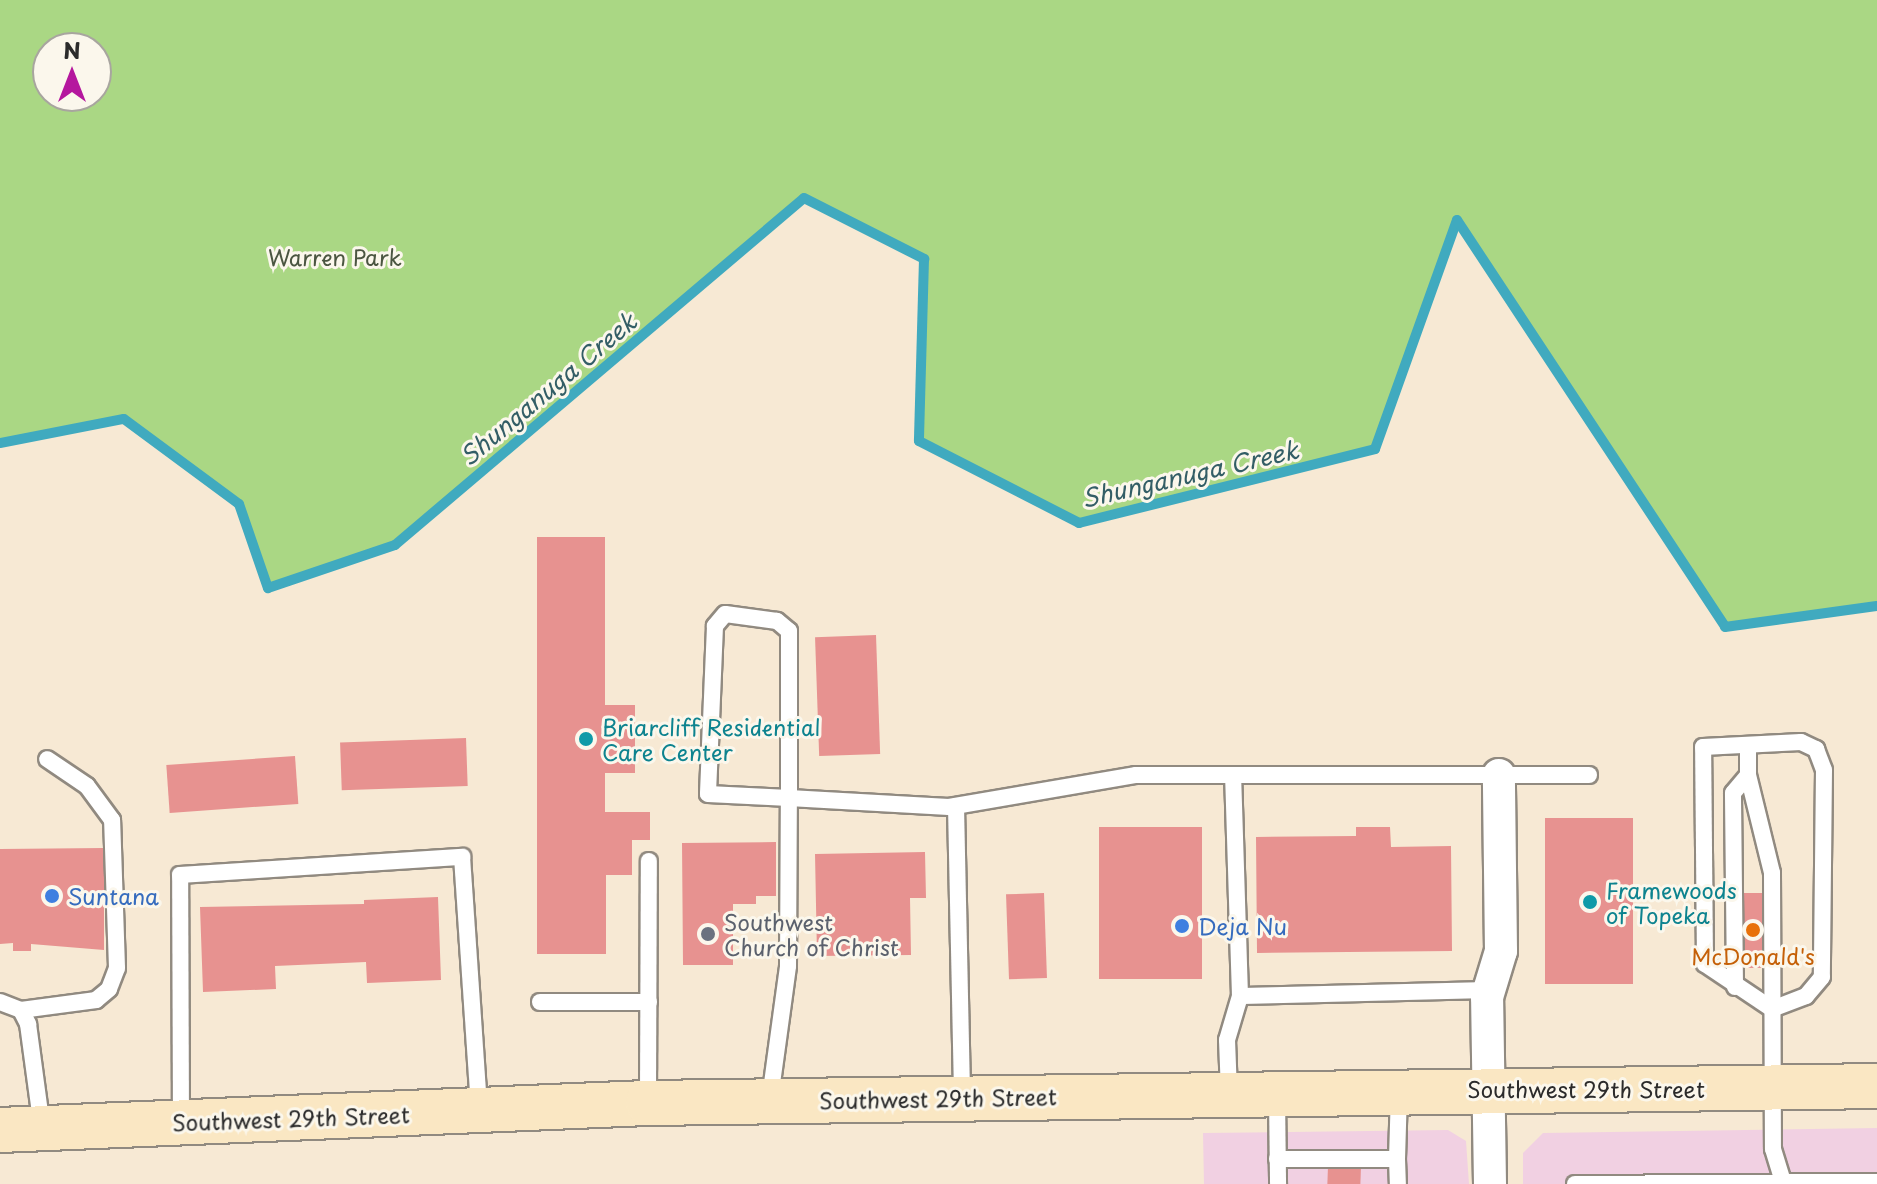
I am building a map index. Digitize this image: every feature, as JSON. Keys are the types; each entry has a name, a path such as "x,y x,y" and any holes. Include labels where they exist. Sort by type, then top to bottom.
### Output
{"main road":[{"name":"Southwest 29th Street","path":"21,1129 648,1103 1877,1086"}],"street":[{"path":"1490,1184 1490,990 1501,951 1499,775"}],"lane":[{"path":"769,1101 788,966 789,798 789,631 777,621 732,613 716,619 708,794 789,798 956,806 1136,775 1589,775"},
{"path":"1801,742 1816,749 1824,770 1822,977 1806,996 1772,1009 1705,964 1703,747 1801,742"},
{"path":"1748,746 1748,775 1772,873 1770,1088 1773,1149 1784,1184"},
{"path":"0,1002 21,1010 96,1000 109,989 117,968 112,820 87,786 47,759"},
{"path":"1735,987 1733,793 1748,775"},
{"path":"1229,1094 1227,1040 1240,996 1233,776"},
{"path":"956,806 962,1098"},
{"path":"181,1122 180,875 462,857 479,1109"},
{"path":"648,1103 649,861"},
{"path":"1240,996 1490,990"},
{"path":"540,1002 649,1002"},
{"path":"21,1010 28,1024 21,1129"},
{"path":"1398,1184 1399,1091"},
{"path":"1277,1095 1278,1184"},
{"path":"1277,1159 1397,1159"},
{"path":"1575,1184 1877,1182"}],"shaded area":[{"path":"1877,1128 1877,1184 1523,1184 1523,1153 1543,1133"},
{"path":"1448,1130 1466,1141 1469,1184 1204,1184 1203,1133"}],"green space":[{"name":"Warren Park","path":"0,0 1877,0 1877,606 1725,627 1458,221 1375,449 1079,523 919,441 924,259 804,198 395,545 268,588 239,504 124,419 0,443"}],"building":[{"path":"537,537 605,537 605,705 635,705 635,773 605,773 605,812 650,812 650,840 632,840 632,875 606,875 606,954 537,954"},
{"path":"876,635 880,754 819,756 815,637"},
{"path":"466,738 468,786 342,790 340,742"},
{"path":"295,756 298,804 170,813 166,765"},
{"name":"Framewoods of Topeka","path":"1545,818 1633,818 1633,984 1545,984"},
{"path":"1099,827 1202,827 1202,979 1099,979"},
{"path":"1356,827 1390,827 1391,847 1451,846 1452,951 1257,953 1256,837 1356,836"},
{"name":"Southwest Church of Christ","path":"776,842 776,896 756,896 756,904 733,904 733,965 683,965 682,843"},
{"name":"Suntana","path":"104,848 104,950 31,944 31,951 13,951 13,943 0,944 0,849"},
{"path":"925,852 926,898 910,898 911,955 817,956 815,854"},
{"path":"1044,893 1047,978 1009,979 1006,894"},
{"name":"McDonald's","path":"1743,893 1763,893 1763,968 1743,968"},
{"path":"438,897 441,980 367,983 366,962 275,966 276,989 203,992 200,907 364,904 364,900"},
{"path":"1328,1166 1361,1167 1360,1184 1327,1184"}],"waterway":[{"name":"Shunganuga Creek","path":"0,443 124,419 239,504 268,588 395,545 804,198 924,259 919,441 1079,523 1375,449 1457,220 1725,627 1877,606"}],"place":[{"name":"Briarcliff Residential Care Center","path":"586,739"},
{"name":"Suntana","path":"52,896"},
{"name":"Framewoods of Topeka","path":"1590,902"},
{"name":"Deja Nu","path":"1182,926"},
{"name":"McDonald's","path":"1753,930"},
{"name":"Southwest Church of Christ","path":"708,934"}]}
